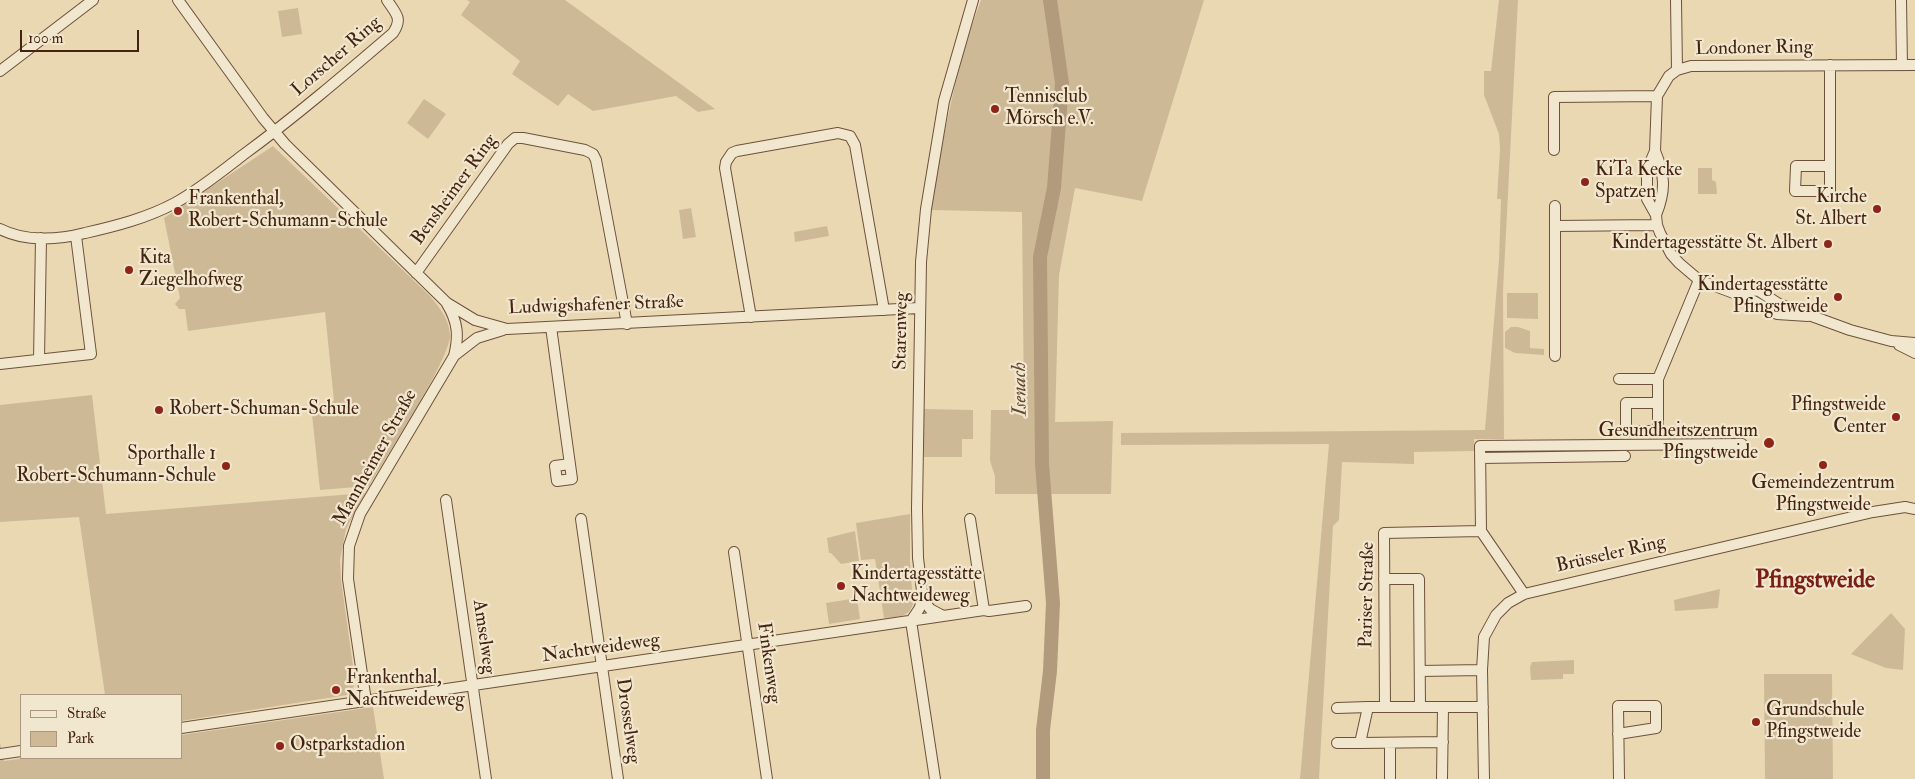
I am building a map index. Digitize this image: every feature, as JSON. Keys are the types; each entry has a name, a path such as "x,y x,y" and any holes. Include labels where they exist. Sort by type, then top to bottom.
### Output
{"street":[{"path":"0,71 93,0"},
{"name":"Ludwigshafener Straße","path":"178,0 274,132 446,303 475,320 507,329 919,308"},
{"name":"Lorscher Ring","path":"274,132 393,34 399,24 399,19 387,0"},
{"name":"Starenweg","path":"922,599 918,558 917,509 921,262 926,209 942,112 953,65 972,0"},
{"path":"1676,0 1677,70"},
{"path":"1901,0 1902,65"},
{"name":"Londoner Ring","path":"1830,65 1830,166"},
{"name":"Londoner Ring","path":"1656,96 1662,85 1677,70 1691,66 1915,65"},
{"path":"1554,150 1554,97 1656,96 1655,151 1647,170 1648,199 1671,254 1679,263 1699,280 1752,300 1777,314 1808,316 1891,341 1915,344"},
{"path":"0,229 22,236 41,238 76,236 131,221 174,203 196,190 274,132"},
{"path":"751,317 725,168 726,162 732,152 838,133 850,136 855,145 884,310"},
{"name":"Bensheimer Ring","path":"416,273 508,144 515,138 585,150 593,154 596,160 627,324"},
{"path":"1655,151 1663,170 1663,198 1656,220"},
{"path":"1555,206 1555,356"},
{"path":"1555,226 1656,220"},
{"path":"0,364 91,354 76,236"},
{"path":"39,360 41,238"},
{"path":"1658,403 1658,379 1699,280"},
{"name":"Mannheimer Straße","path":"366,701 348,579 349,546 360,514 454,356 458,342 458,329 454,316 446,303"},
{"path":"550,327 570,464"},
{"name":"Mannheimer Straße","path":"454,356 477,338 507,329"},
{"path":"1891,341 1915,353"},
{"path":"1619,379 1658,379"},
{"path":"1524,594 1481,532 1480,446 1742,444"},
{"path":"1480,458 1625,456"},
{"name":"Amselweg","path":"446,500 486,779"},
{"name":"Brüsseler Ring","path":"1484,779 1482,650 1489,626 1496,615 1508,603 1524,594 1873,512 1912,507"},
{"name":"Drosselweg","path":"581,519 618,779"},
{"path":"970,519 984,610"},
{"name":"Pariser Straße","path":"1385,707 1384,534 1481,532"},
{"name":"Finkenweg","path":"734,552 767,779"},
{"path":"1384,579 1419,579 1420,707"},
{"path":"922,599 930,609 943,616"},
{"path":"922,599 912,621 934,779"},
{"name":"Nachtweideweg","path":"182,728 984,610 990,611 1026,606"},
{"path":"1420,670 1482,670"},
{"path":"1618,734 1656,728 1656,706 1618,706 1618,734 1618,779"},
{"path":"1360,743 1368,707"},
{"path":"1442,779 1443,707"},
{"path":"1337,708 1483,708"},
{"path":"1337,743 1443,742"},
{"path":"1390,743 1390,779"},
{"path":"0,754 20,751"}],"green space":[{"path":"467,0 565,0 715,109 698,112 676,96 593,111 568,94 558,106 512,74 520,61 461,15 470,2"},
{"path":"981,0 1204,0 1142,201 1075,188 1059,275 1055,422 1113,421 1111,494 995,494 995,476 990,461 991,410 1024,410 1022,212 931,210 945,130 957,78"},
{"path":"1499,0 1518,0 1503,291 1504,439 1474,439 1474,451 1414,452 1414,464 1342,462 1339,520 1333,526 1319,779 1300,779 1329,444 1121,445 1121,433 1485,430 1499,260 1501,199 1497,199 1499,134 1484,95 1484,71 1491,71"},
{"path":"298,8 302,34 282,37 278,11"},
{"path":"424,99 446,114 428,139 407,123"},
{"path":"273,146 429,295 448,323 450,335 440,365 416,409 369,486 320,490 311,405 334,401 325,312 188,331 185,309 179,309 175,304 180,298 164,218"},
{"path":"1698,168 1712,168 1712,180 1716,182 1717,194 1698,194"},
{"path":"691,208 696,237 683,239 679,210"},
{"path":"827,226 829,236 795,242 794,232"},
{"path":"1507,293 1538,293 1538,319 1507,318"},
{"path":"1511,327 1530,331 1530,348 1544,349 1544,355 1515,353 1505,348 1505,332"},
{"path":"92,395 106,514 365,493 346,529 340,560 355,680 354,686 347,695 182,721 182,694 105,694 79,517 0,522 0,405"},
{"path":"924,409 973,410 973,439 962,439 962,457 924,457"},
{"path":"910,514 910,562 913,604 911,609 905,614 884,618 875,559 861,560 856,523"},
{"path":"855,531 859,561 841,564 829,553 827,538"},
{"path":"1720,589 1718,608 1675,611 1674,600"},
{"path":"857,598 860,619 829,624 826,603"},
{"path":"1891,613 1905,629 1903,670 1886,668 1851,654"},
{"path":"1574,660 1574,674 1563,674 1563,679 1531,680 1530,667 1532,662"},
{"path":"1764,674 1832,674 1833,779 1765,779"},
{"name":"Ostparkstadion","path":"373,707 384,779 0,779 0,743 4,761 20,759 182,759 182,735"}],"waterway":[{"name":"Isenach","path":"1043,779 1043,730 1050,671 1053,603 1042,464 1040,257 1054,188 1062,83 1050,0"}],"place":[{"name":"Tennisclub Mörsch e.V.","path":"995,109"},
{"name":"KiTa Kecke Spatzen","path":"1585,182"},
{"name":"Kirche St. Albert","path":"1877,209"},
{"name":"Frankenthal, Robert-Schumann-Schule","path":"178,211"},
{"name":"Kindertagesstätte St. Albert","path":"1828,244"},
{"name":"Kita Ziegelhofweg","path":"129,270"},
{"name":"Kindertagesstätte Pfingstweide","path":"1838,297"},
{"name":"Robert-Schuman-Schule","path":"159,410"},
{"name":"Pfingstweide Center","path":"1896,417"},
{"name":"Gesundheitszentrum Pfingstweide","path":"1769,443"},
{"name":"Gemeindezentrum Pfingstweide","path":"1823,465"},
{"name":"Sporthalle 1 Robert-Schumann-Schule","path":"226,466"},
{"name":"Kindertagesstätte Nachtweideweg","path":"841,586"},
{"name":"Frankenthal, Nachtweideweg","path":"336,690"},
{"name":"Grundschule Pfingstweide","path":"1756,722"},
{"name":"Ostparkstadion","path":"280,746"}],"district":[{"name":"Pfingstweide","path":"1815,582"}]}
